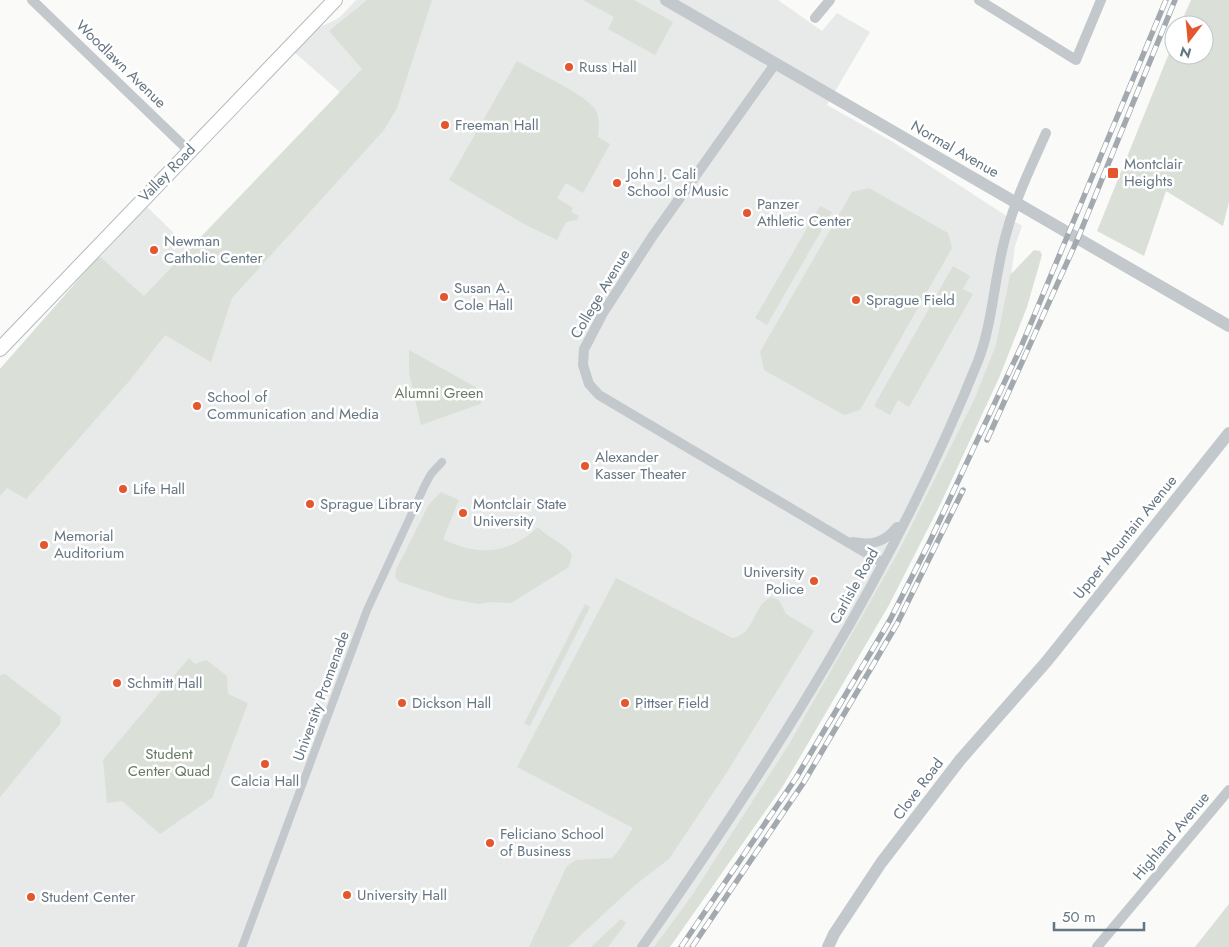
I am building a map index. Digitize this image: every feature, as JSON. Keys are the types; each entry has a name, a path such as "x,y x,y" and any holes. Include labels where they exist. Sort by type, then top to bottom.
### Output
{"main road":[{"name":"Valley Road","path":"0,349 188,150 335,0"}],"street":[{"name":"Woodlawn Avenue","path":"32,0 188,150"},
{"name":"Normal Avenue","path":"666,0 1229,326"},
{"path":"816,18 830,0"},
{"path":"979,0 1076,60 1101,0"},
{"name":"College Avenue","path":"775,64 652,237 618,289 584,350 583,365 589,384 599,394 883,563"},
{"name":"Carlisle Road","path":"642,947 768,761 847,629 910,510 984,345 1002,251 1016,204 1046,133"},
{"name":"Upper Mountain Avenue","path":"1047,661 1229,433"},
{"name":"University Promenade","path":"242,947 367,610 421,492 431,474 442,462"},
{"path":"846,541 867,544 884,540 910,510"},
{"name":"Clove Road","path":"828,947 834,934 881,863 960,760 1047,661"},
{"name":"Highland Avenue","path":"1097,947 1229,790"}],"shaded area":[{"name":"Montclair State University","path":"356,0 778,0 822,31 837,13 870,32 827,105 893,142 1022,226 1015,246 1001,355 888,593 661,947 0,947 0,369 146,206 213,271 364,113 294,52 314,30 339,18"}],"green space":[{"path":"367,0 432,0 397,108 384,130 232,298 211,362 165,335 130,380 26,499 7,488 0,496 0,369 99,256 144,296 362,69 329,31"},
{"path":"583,0 634,0 673,22 655,55 608,29 614,17"},
{"path":"1191,0 1229,0 1229,202 1223,226 1166,191 1144,256 1097,231 1164,65 1214,65 1214,15 1184,15"},
{"path":"517,61 570,90 589,103 598,115 598,137 610,144 583,193 566,183 557,198 573,208 571,212 579,216 577,220 566,222 557,240 524,224 449,180"},
{"name":"Sprague Field","path":"869,188 948,233 952,248 860,410 844,415 764,370 760,352 852,192"},
{"path":"820,206 832,212 767,325 755,318"},
{"path":"1034,250 1040,251 1042,255 1027,307 999,378 940,505 889,605 783,786 670,947 654,947 691,897 788,746 899,551 975,398 996,345 1010,275"},
{"path":"953,266 970,276 963,289 973,294 909,407 898,400 890,415 874,406"},
{"name":"Alumni Green","path":"409,350 486,393 480,404 421,425 409,373"},
{"path":"441,492 459,500 443,539 469,549 493,550 516,543 538,527 569,551 572,555 569,567 511,603 490,602 479,604 451,599 400,582 395,577 396,570 429,504"},
{"path":"616,578 732,638 746,631 760,607 771,597 779,600 786,614 814,631 727,772 669,859 635,885 568,947 529,947 567,866 576,860 612,858 633,828 517,767"},
{"path":"585,604 590,607 530,726 524,724"},
{"name":"Student Center Quad","path":"189,658 195,664 206,660 227,676 228,694 248,703 212,798 160,834 122,801 107,803 103,760"},
{"path":"5,674 61,717 60,724 0,797 0,675"},
{"path":"1229,904 1229,947 1195,947"},
{"path":"621,919 626,923 608,947 591,947"}],"railway":[{"path":"681,947 796,778 890,620 930,541 1021,347 1166,0"},
{"path":"987,440 1078,238 1175,0"},
{"path":"692,947 804,782 897,624 963,490"}],"place":[{"name":"Russ Hall","path":"569,67"},
{"name":"Freeman Hall","path":"445,125"},
{"name":"Montclair Heights","path":"1113,173"},
{"name":"John J. Cali School of Music","path":"617,183"},
{"name":"Panzer Athletic Center","path":"747,213"},
{"name":"Newman Catholic Center","path":"154,250"},
{"name":"Susan A. Cole Hall","path":"444,297"},
{"name":"Sprague Field","path":"856,300"},
{"name":"School of Communication and Media","path":"197,406"},
{"name":"Alexander Kasser Theater","path":"585,466"},
{"name":"Life Hall","path":"123,489"},
{"name":"Sprague Library","path":"310,504"},
{"name":"Montclair State University","path":"463,513"},
{"name":"Memorial Auditorium","path":"44,545"},
{"name":"University Police","path":"814,581"},
{"name":"Schmitt Hall","path":"117,683"},
{"name":"Dickson Hall","path":"402,703"},
{"name":"Pittser Field","path":"625,703"},
{"name":"Calcia Hall","path":"265,764"},
{"name":"Feliciano School of Business","path":"490,843"},
{"name":"University Hall","path":"347,895"},
{"name":"Student Center","path":"31,897"}]}
